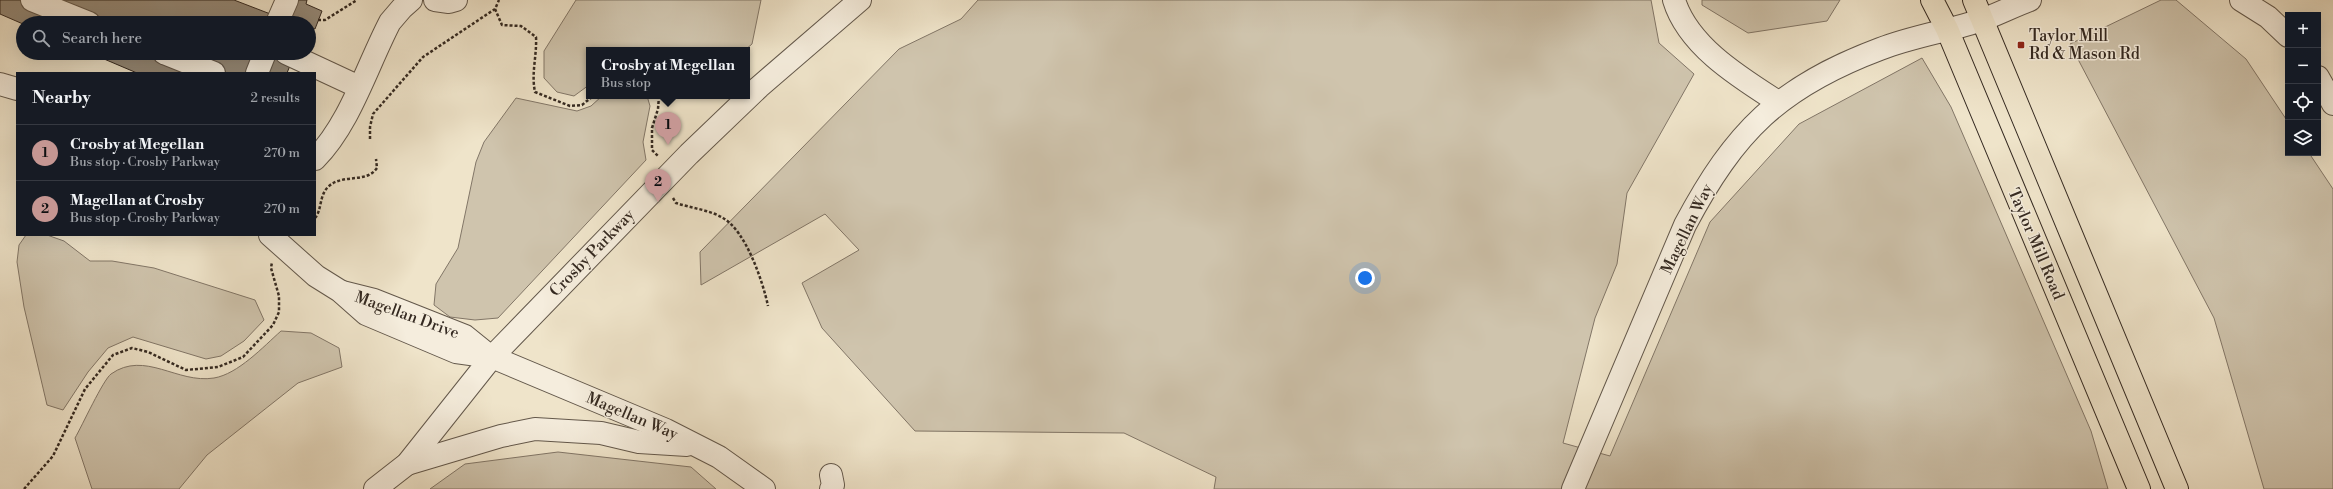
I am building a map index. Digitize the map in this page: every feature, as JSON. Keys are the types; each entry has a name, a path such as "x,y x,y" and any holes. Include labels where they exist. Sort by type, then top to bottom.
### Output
{"main road":[{"name":"Taylor Mill Road","path":"1932,0 1947,29 2139,489"},
{"path":"1974,0 2177,489"}],"street":[{"path":"32,0 72,16"},
{"path":"280,16 287,0"},
{"path":"316,158 327,147 338,130 390,22 411,0"},
{"path":"435,0 449,2 456,0"},
{"name":"Crosby Parkway","path":"750,96 860,0"},
{"path":"1674,0 1690,31 1714,56 1750,84 1778,102"},
{"name":"Magellan Way","path":"1573,489 1688,219 1704,189 1749,129 1778,102 1805,83 1880,48 1982,20 2030,0"},
{"path":"2241,0 2268,17 2285,33"},
{"path":"182,60 212,72"},
{"path":"257,72 262,60"},
{"path":"301,60 359,87"},
{"path":"2321,82 2333,104"},
{"path":"0,84 16,89"},
{"name":"Crosby Parkway","path":"375,489 407,464 492,357 673,170 747,99"},
{"name":"Magellan Drive","path":"271,236 316,276 340,291 374,300 465,336 492,357"},
{"name":"Magellan Way","path":"492,357 698,445 739,470 764,489"},
{"path":"407,464 501,436 535,429 601,433 639,442 698,445"}],"path":[{"path":"318,20 325,20 357,0"},
{"path":"370,139 370,127 373,114 423,57 495,9 499,0"},
{"path":"495,9 502,24 521,26 536,37 537,50 532,78 534,92 570,106 582,105 589,99"},
{"path":"659,99 658,110 652,128 652,150 673,170 670,192 676,203 723,218 739,234 764,285 768,306"},
{"path":"316,215 322,197 328,186 346,178 373,174 377,168 376,159"},
{"path":"24,489 53,456 85,389 113,355 132,348 148,352 186,370 218,367 243,357 273,325 279,312 279,296 270,268 272,261"}],"shaded area":[{"path":"576,0 761,0 752,44 748,47 586,47 586,87 574,96 557,92 544,78 544,51"},
{"path":"978,0 1651,0 1659,43 1694,74 1627,193 1617,264 1595,318 1563,443 1610,456 1710,222 1799,124 1922,58 1951,107 2091,431 2108,489 1214,489 1216,477 1124,433 915,431 822,328 802,283 859,250 825,214 701,285 700,252 899,49 961,19"},
{"path":"1702,0 1840,0 1827,21 1748,33 1702,5"},
{"path":"2161,0 2176,0 2246,59 2285,118 2285,156 2311,156 2333,189 2333,489 2264,489 2214,318 2070,44"},
{"path":"516,98 577,111 591,106 599,99 648,99 650,106 643,142 646,160 498,318 475,320 450,317 434,305 436,284 458,248 476,162 484,142"},
{"path":"25,236 50,236 64,241 90,261 112,261 154,268 255,300 264,320 244,341 221,356 206,359 133,337 108,348 88,372 63,410 47,405 24,307 17,262 19,245"},
{"path":"281,331 311,333 339,348 342,367 298,383 207,455 179,489 92,489 75,438 107,378 111,374 124,368 136,365 149,366 187,377 200,379 214,378 241,366"},
{"path":"558,452 691,467 716,489 430,489 465,464"}],"building":[{"path":"0,0 234,0 273,15 279,0 307,0 306,4 322,11 316,26 316,16 16,16 16,21 0,14"},
{"path":"106,60 292,60 287,72 135,72"}],"place":[{"name":"Taylor Mill Rd & Mason Rd","path":"2021,45"},
{"name":"Crosby at Megellan","path":"668,145"},
{"name":"Magellan at Crosby","path":"658,202"}]}
